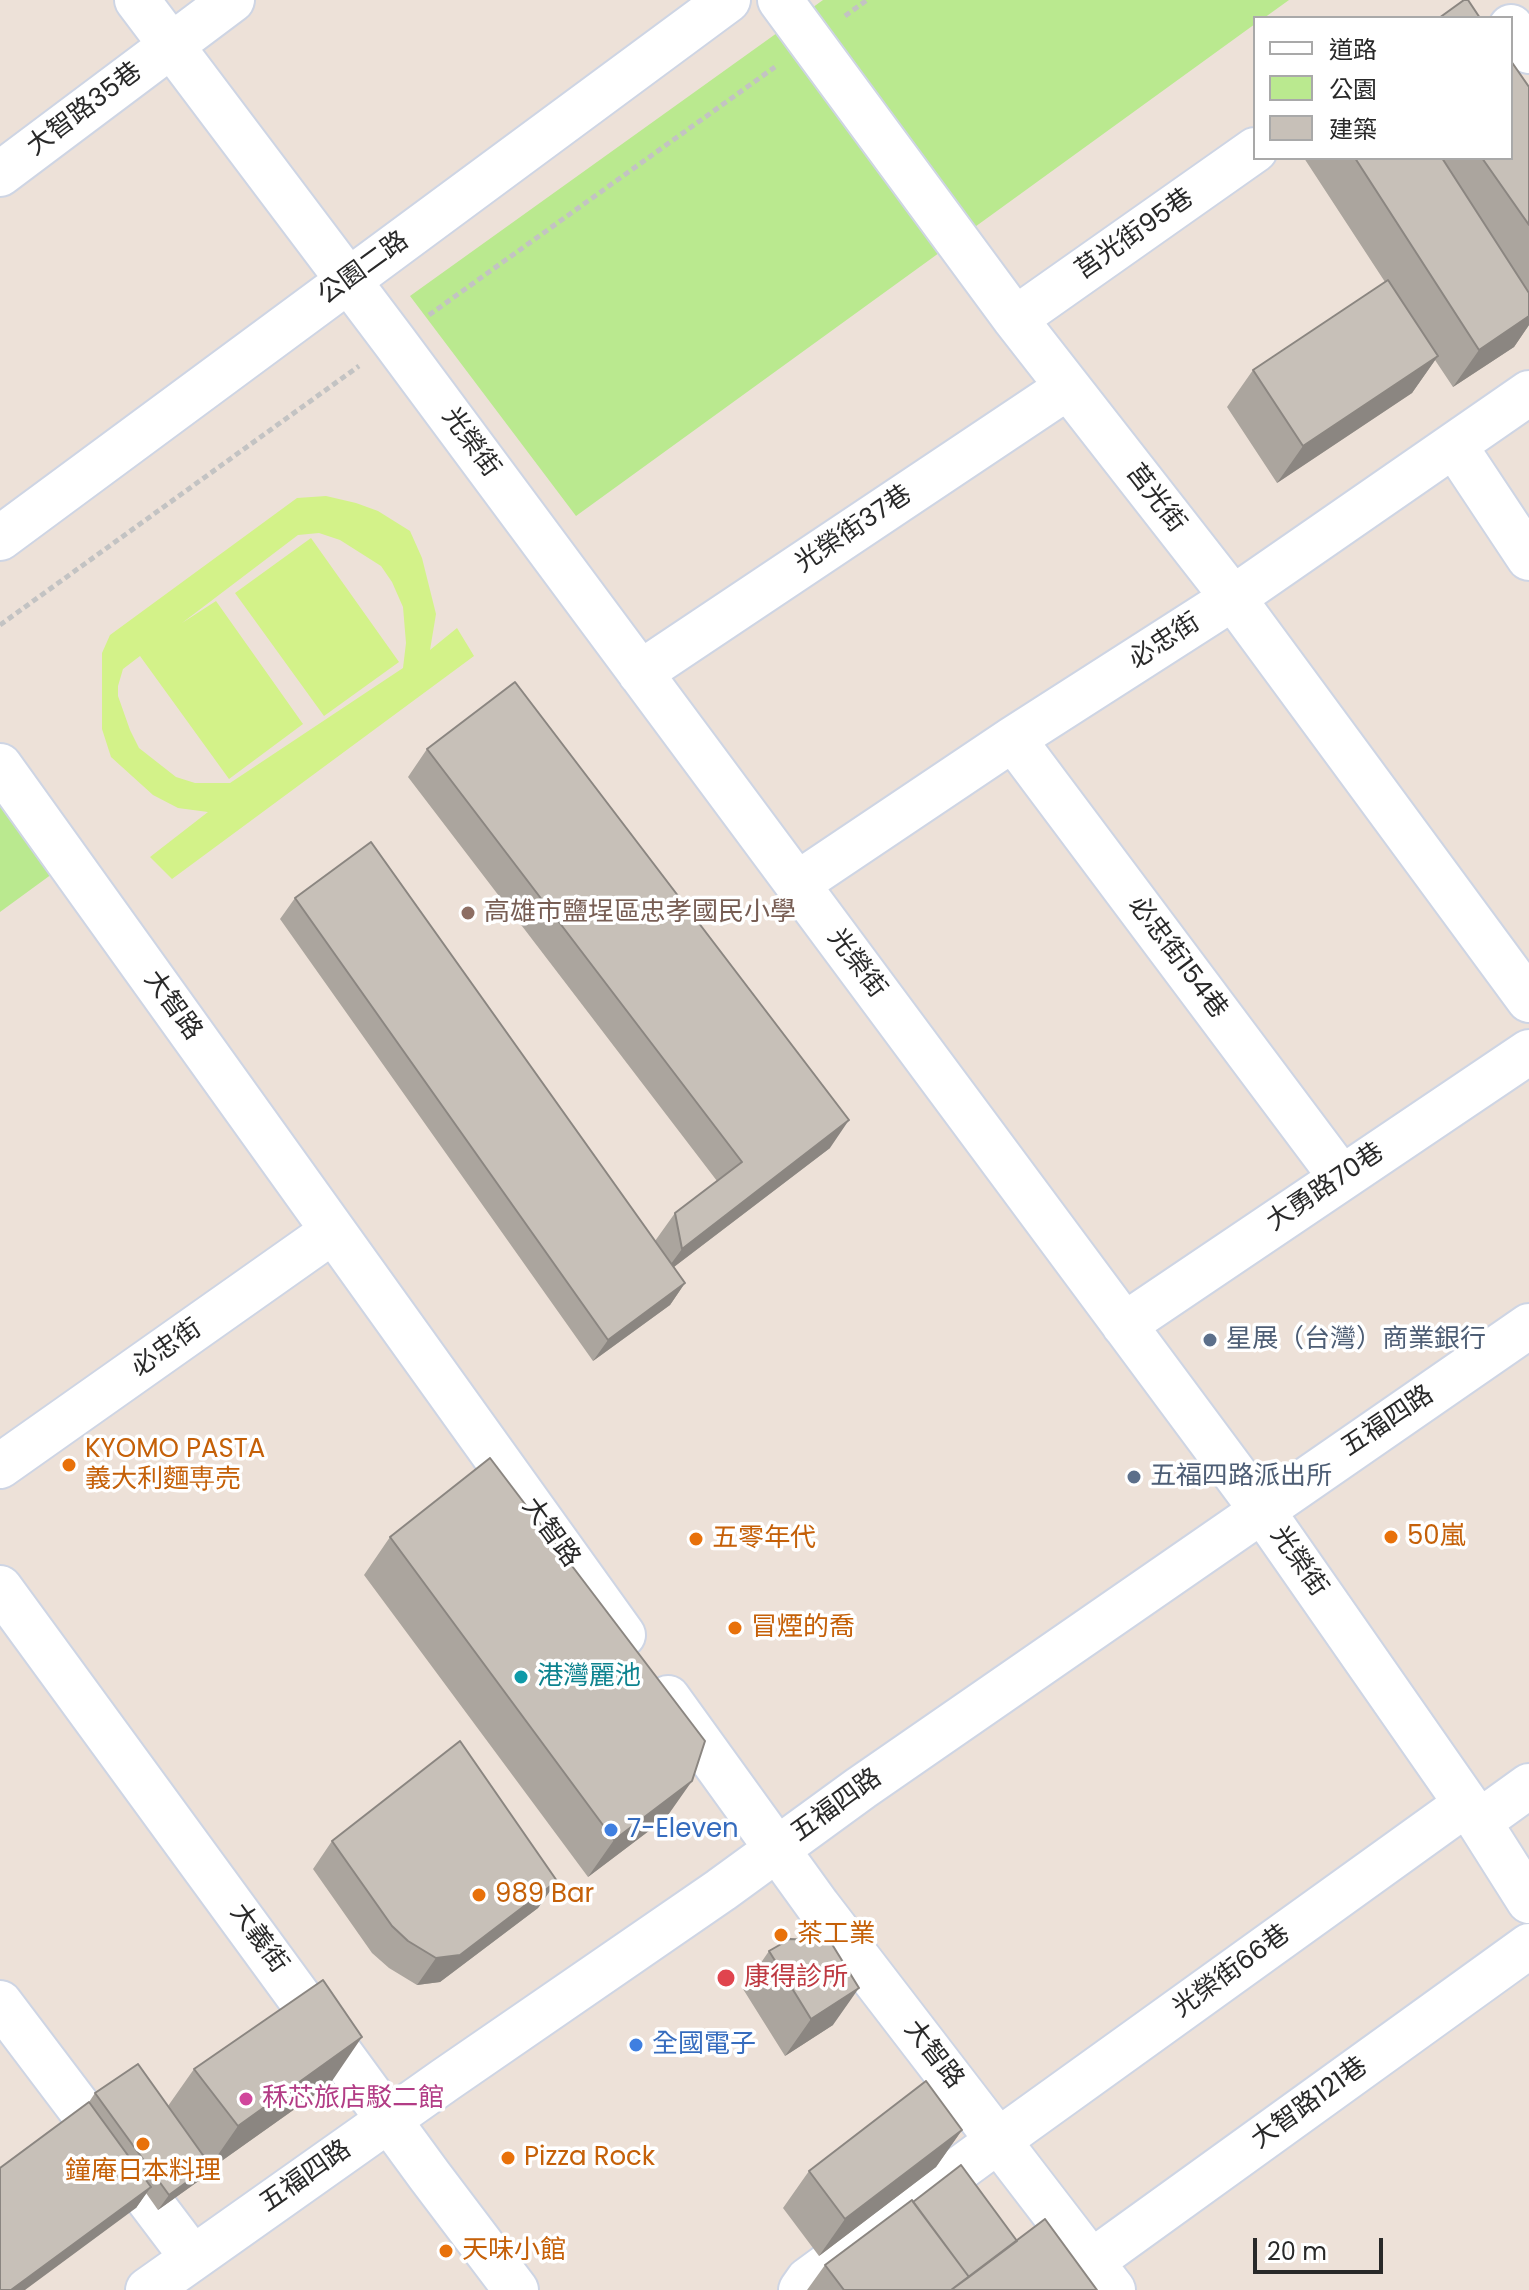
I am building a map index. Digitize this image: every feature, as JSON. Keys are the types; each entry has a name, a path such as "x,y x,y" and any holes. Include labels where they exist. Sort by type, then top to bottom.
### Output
{"street":[{"name":"光榮街","path":"137,0 349,280 1261,1509 1473,1813 1529,1901"},
{"name":"大智路35巷","path":"0,174 232,0"},
{"name":"公園二路","path":"0,538 728,0"},
{"name":"莒光街","path":"780,0 1015,319 1233,598 1529,1000"},
{"path":"1491,0 1503,16"},
{"path":"1513,30 1529,51"},
{"name":"莒光街95巷","path":"1015,319 1253,151"},
{"name":"光榮街37巷","path":"640,673 1068,387"},
{"name":"必忠街","path":"797,884 1013,739 1233,598 1529,393"},
{"path":"1454,445 1529,558"},
{"name":"必忠街154巷","path":"1013,739 1341,1177"},
{"name":"大智路","path":"0,766 776,1851 1102,2276"},
{"name":"大勇路70巷","path":"1124,1325 1529,1052"},
{"name":"必忠街","path":"0,1466 333,1231"},
{"name":"五福四路","path":"148,2290 776,1851 851,1795 1529,1326"},
{"name":"大義街","path":"0,1588 516,2290"},
{"name":"光榮街66巷","path":"801,2290 808,2280 999,2140 1473,1813 1529,1786"},
{"name":"大智路121巷","path":"1102,2276 1529,1946"},
{"path":"0,2003 192,2257"}],"path":[{"path":"854,10 867,0"},
{"path":"421,321 787,58"},
{"path":"0,625 357,367"}],"green space":[{"path":"823,0 1289,0 1267,16 1253,16 1253,25 576,516 410,296"},
{"path":"326,496 356,503 378,511 410,531 422,558 436,614 430,650 457,628 474,656 172,879 150,857 208,812 178,808 153,795 111,757 102,729 102,653 110,635 297,498","holes":["319,533 340,540 381,566 392,582 403,607 406,643 403,668 230,783 195,783 176,777 139,748 118,696 118,686 123,669 140,656 229,779 303,724 216,601 182,623 298,535"]},
{"path":"311,538 399,662 324,716 235,593"},
{"path":"0,800 52,874 0,912"}],"building":[{"path":"1468,0 1479,16 1442,16"},
{"path":"1513,64 1529,87 1529,225 1483,160 1513,160"},
{"path":"1356,160 1443,160 1529,293 1529,316 1479,350"},
{"path":"1388,280 1438,356 1303,446 1253,370"},
{"path":"515,682 849,1120 682,1249 675,1213 742,1162 427,749"},
{"path":"371,842 685,1283 608,1340 295,898"},
{"name":"港灣麗池","path":"490,1458 705,1741 692,1781 614,1840 390,1537"},
{"path":"460,1741 557,1881 460,1955 436,1958 408,1941 392,1926 332,1841"},
{"path":"790,1939 830,1941 859,1988 811,2019 769,1951"},
{"path":"323,1980 362,2037 238,2126 194,2069"},
{"name":"鐘庵日本料理","path":"138,2064 210,2165 169,2195 95,2093"},
{"path":"926,2081 962,2130 845,2219 809,2171"},
{"path":"89,2102 151,2187 11,2290 0,2290 0,2168"},
{"path":"961,2165 1017,2241 969,2277 913,2202"},
{"path":"912,2200 969,2277 951,2290 844,2290 825,2265"},
{"path":"1045,2219 1097,2290 951,2290"}],"place":[{"name":"高雄市鹽埕區忠孝國民小學","path":"468,913"},
{"name":"星展（台灣）商業銀行","path":"1210,1340"},
{"name":"KYOMO PASTA 義大利麵専売","path":"69,1465"},
{"name":"五福四路派出所","path":"1134,1477"},
{"name":"50嵐","path":"1391,1537"},
{"name":"五零年代","path":"696,1539"},
{"name":"冒煙的喬","path":"735,1628"},
{"name":"港灣麗池","path":"521,1677"},
{"name":"7-Eleven","path":"611,1830"},
{"name":"989 Bar","path":"479,1895"},
{"name":"茶工業","path":"781,1935"},
{"name":"康得診所","path":"726,1978"},
{"name":"全國電子","path":"636,2045"},
{"name":"秝芯旅店駁二館","path":"246,2099"},
{"name":"鐘庵日本料理","path":"143,2144"},
{"name":"Pizza Rock","path":"508,2158"},
{"name":"天味小館","path":"446,2251"}]}
